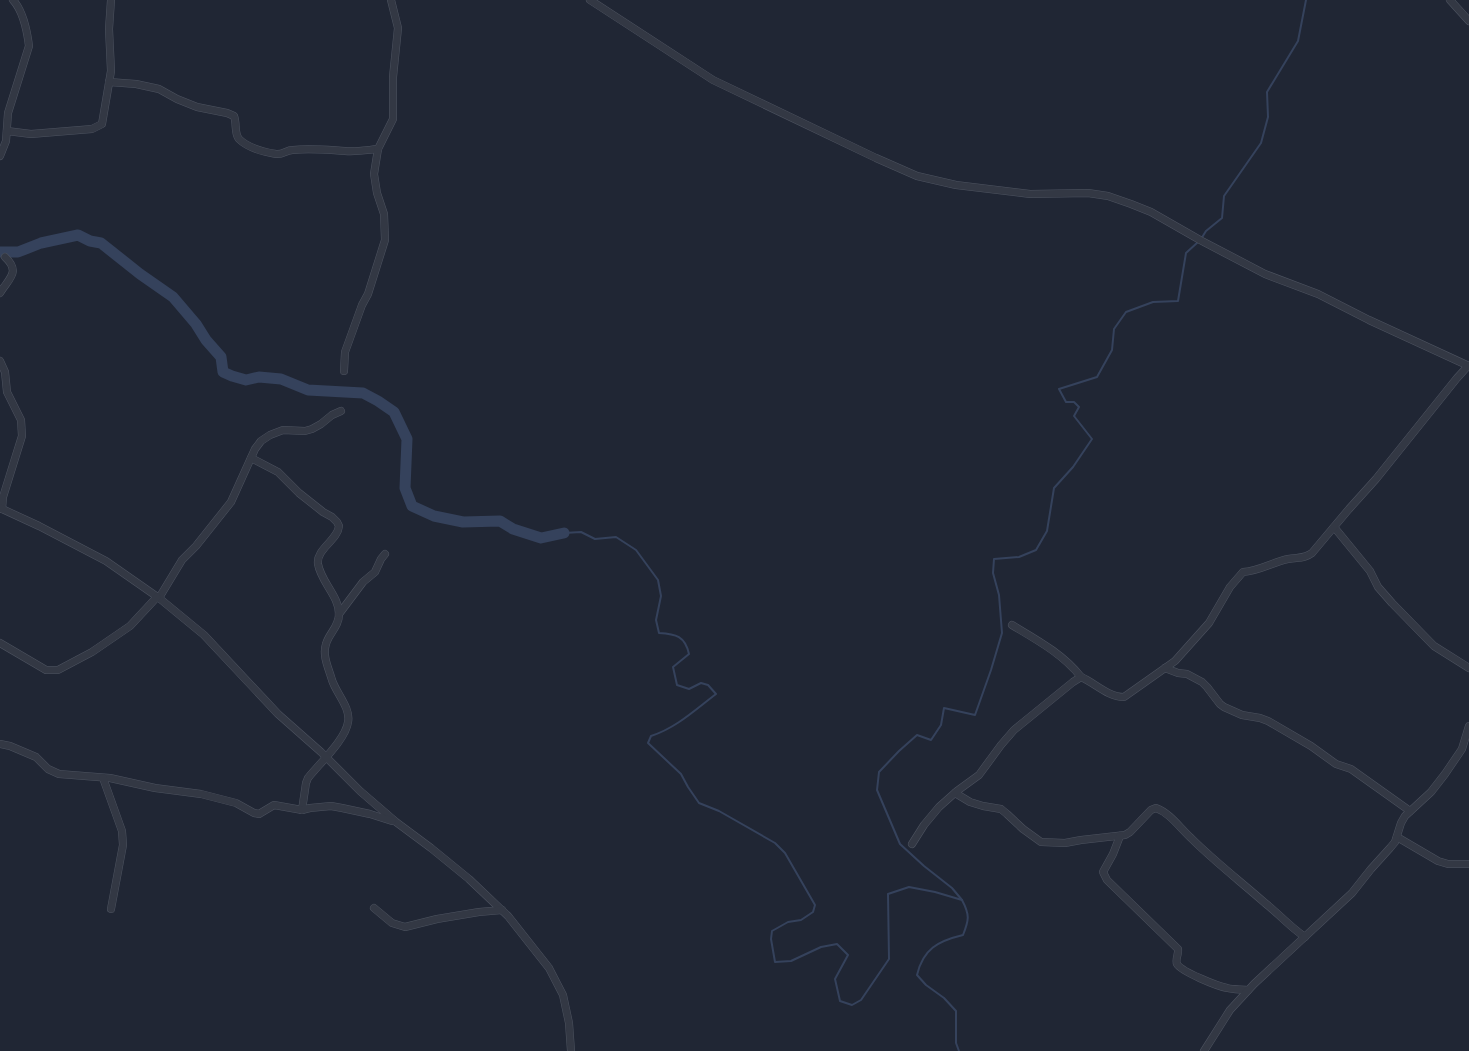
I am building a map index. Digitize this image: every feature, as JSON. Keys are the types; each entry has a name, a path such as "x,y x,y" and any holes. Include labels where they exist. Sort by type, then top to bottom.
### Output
{"street":[{"path":"0,156 6,141 8,113 29,46 28,34 18,6 13,0"},
{"path":"7,131 31,134 92,129 99,127 102,124 111,71 109,29 111,0"},
{"path":"344,370 345,352 362,305 368,294 385,240 384,214 377,193 374,174 378,149 393,119 392,77 398,28 391,0"},
{"path":"590,0 713,80 917,176 956,185 1030,194 1094,194 1108,196 1151,212 1265,274 1318,294 1368,320 1469,366 1457,378 1376,479 1312,554 1307,557 1281,560 1249,572 1243,572 1224,596 1209,623 1181,655 1124,697 1113,695 1081,678 1068,662 1059,655 1012,625"},
{"path":"1450,0 1469,21"},
{"path":"109,82 136,84 159,89 177,100 197,107 227,113 234,116 236,121 236,132 239,138 251,147 276,154 283,154 291,150 320,149 346,151 378,149"},
{"path":"0,292 13,274 11,262 5,256"},
{"path":"0,361 4,372 7,392 21,420 22,436 1,508 106,561 158,598 204,635 278,714 326,757 360,791 396,822 469,879 502,910 549,968 563,995 569,1023 571,1051"},
{"path":"0,643 50,671 58,670 92,652 130,626 158,598 182,560 196,546 231,502 255,449 261,441 270,435 283,430 305,431 312,429 341,411"},
{"path":"251,458 278,472 299,493 337,522 339,526 339,529 319,557 318,564 338,606 339,614 337,626 325,645 326,660 334,685 346,708 349,721 340,738 326,757 312,772 306,783 302,810"},
{"path":"1334,527 1370,571 1378,587 1392,604 1434,646 1469,668"},
{"path":"339,614 363,582 375,572 385,554"},
{"path":"1165,668 1196,678 1207,687 1224,707 1242,715 1268,721 1312,746 1336,764 1351,769 1410,810"},
{"path":"912,844 924,825 939,808 955,793 979,775 1014,730 1073,682 1081,678"},
{"path":"1204,1051 1230,1010 1248,990 1352,893 1371,868 1390,848 1396,838 1401,823 1410,810 1431,792 1462,749 1469,726"},
{"path":"0,744 10,746 36,757 48,769 58,774 103,778 155,788 201,794 236,803 254,813 259,814 274,805 302,810 331,806 370,814 396,822"},
{"path":"103,778 122,831 123,845 111,909"},
{"path":"955,793 970,802 1001,809 1022,829 1042,842 1065,843 1106,836 1120,836 1130,832 1151,810 1156,808 1159,809 1223,867 1305,937"},
{"path":"1120,836 1113,854 1103,872 1106,880 1155,928 1176,945 1178,949 1176,960 1178,965 1213,985 1228,989 1248,990"},
{"path":"1396,838 1438,862 1448,864 1469,864"},
{"path":"374,908 392,923 405,927 479,912 502,910"}],"waterway":[{"path":"1201,239 1206,231 1222,218 1224,196 1261,143 1268,117 1267,92 1298,41 1306,0"},
{"path":"0,252 18,252 41,243 78,235 90,241 101,243 140,274 173,297 221,357 223,372 246,380 259,377 281,379 308,390 363,393 394,412 407,439 405,488 412,506 434,516 463,522 500,521 513,529 541,538 564,533"},
{"path":"962,900 952,888 924,866 900,844 877,790 879,772 917,735 931,740 941,725 944,708 975,715 1002,633 999,595 993,573 994,559 1019,557 1036,550 1047,531 1054,488 1073,467 1092,439 1074,416 1079,407 1074,402 1066,402 1059,389 1097,377 1112,350 1114,329 1126,312 1153,302 1178,301 1186,253 1198,242"},
{"path":"564,533 581,532 595,539 616,537 636,550 658,580 661,596 656,620 659,633 679,637 685,643 689,654 673,667 677,685 689,689 701,683 708,685 716,694 677,723 660,733 651,736 648,743 681,774 699,803 719,811 775,843 785,853 815,905 813,912 801,920 788,922 772,931 771,939 775,962 791,961 821,947 837,944 848,955 835,979 840,1001 852,1005 861,1000 889,959 888,894 909,887 935,892 962,900 968,918 963,935 939,943 928,952 923,959 917,975 926,985 944,998 956,1011 956,1043 959,1051"}]}
